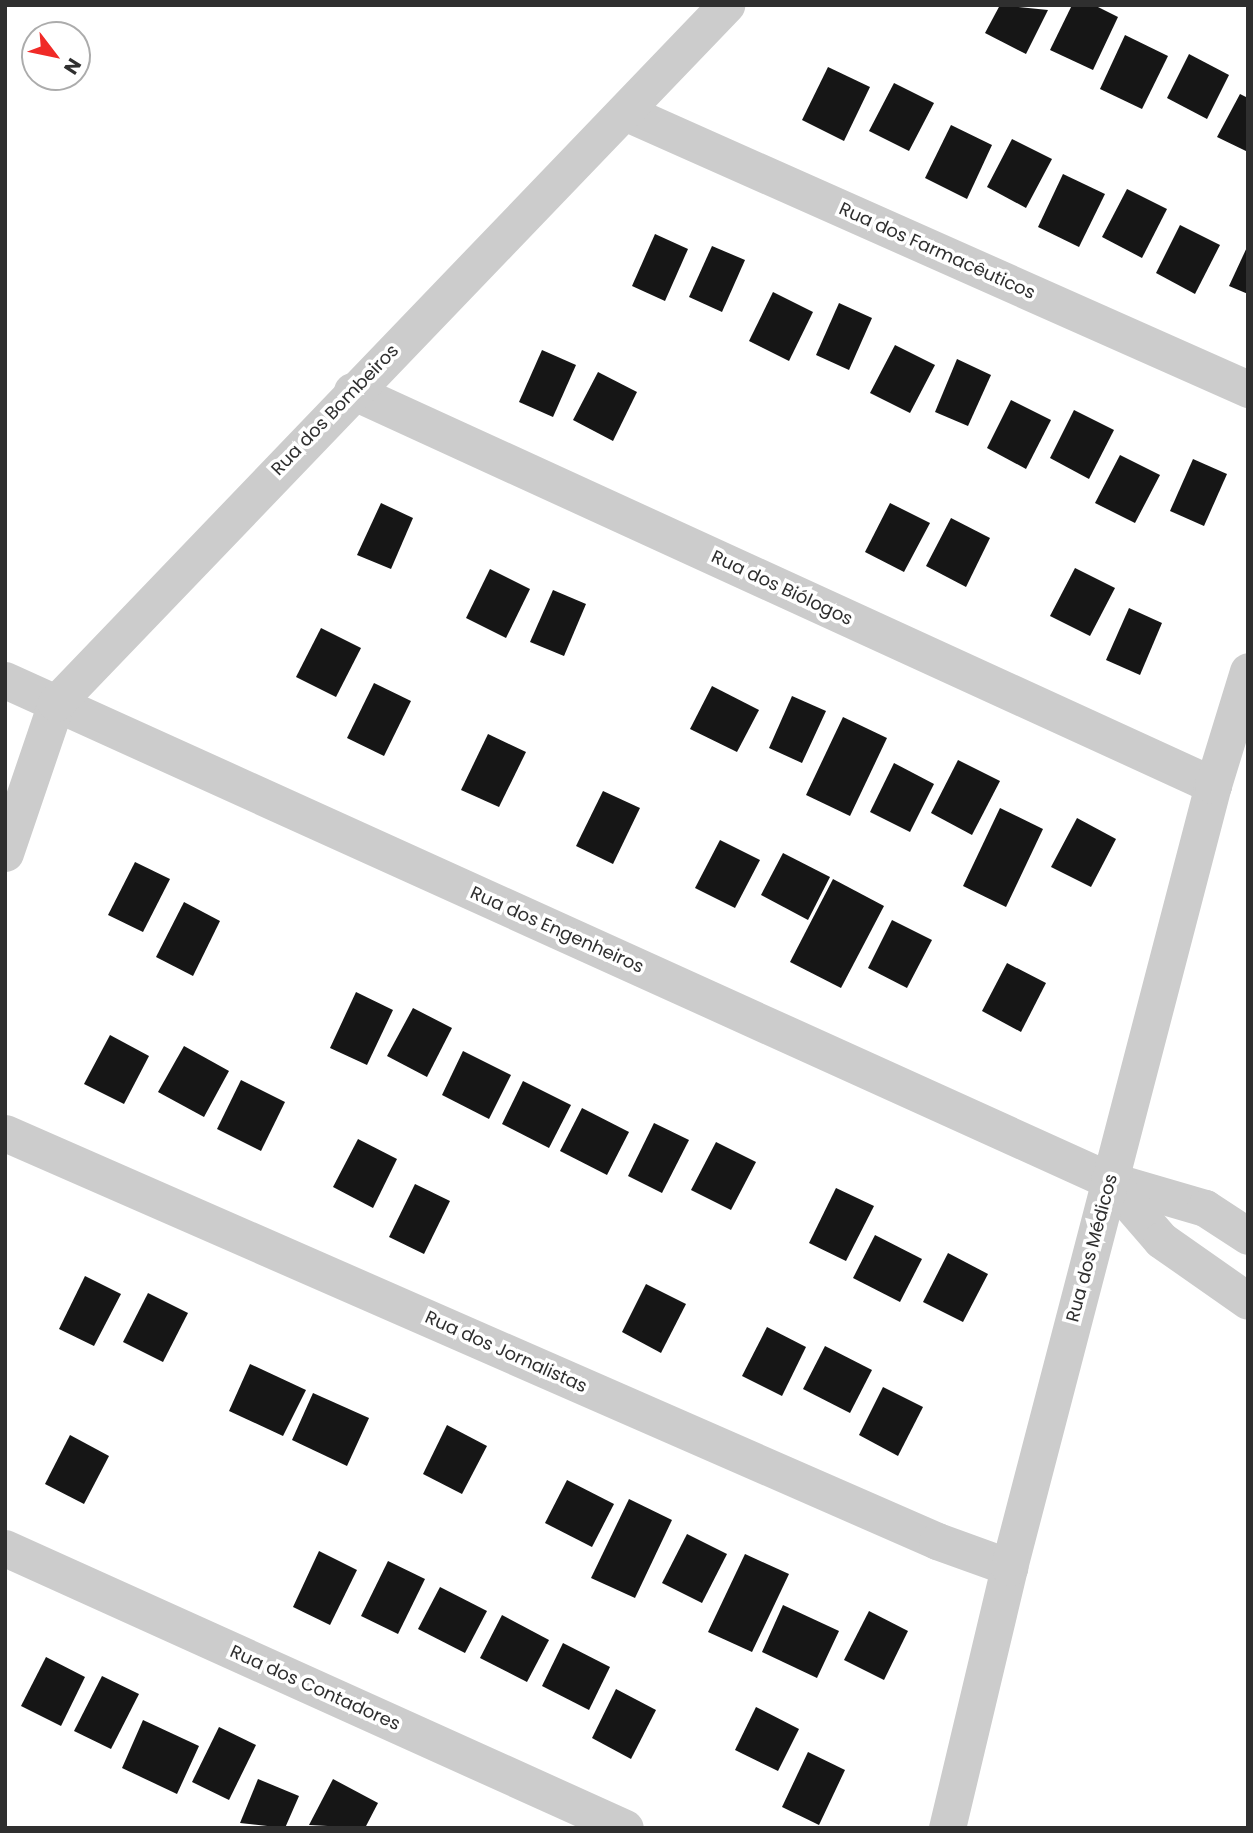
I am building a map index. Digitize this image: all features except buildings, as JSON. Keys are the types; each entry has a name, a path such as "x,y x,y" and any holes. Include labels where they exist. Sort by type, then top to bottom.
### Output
{"street":[{"name":"Rua dos Bombeiros","path":"5,853 56,703 352,391 627,113 726,5"},
{"name":"Rua dos Farmacêuticos","path":"627,113 1248,389"},
{"name":"Rua dos Biólogos","path":"352,391 1213,785"},
{"name":"Rua dos Médicos","path":"947,1828 1009,1567 1213,785 1248,671"},
{"name":"Rua dos Engenheiros","path":"5,680 1110,1180 1205,1208 1248,1236"},
{"name":"Rua dos Jornalistas","path":"5,1133 937,1541 1009,1567"},
{"name":"Rua dos Engenheiros","path":"1110,1180 1161,1240 1248,1301"},
{"name":"Rua dos Contadores","path":"5,1549 625,1828"}]}
